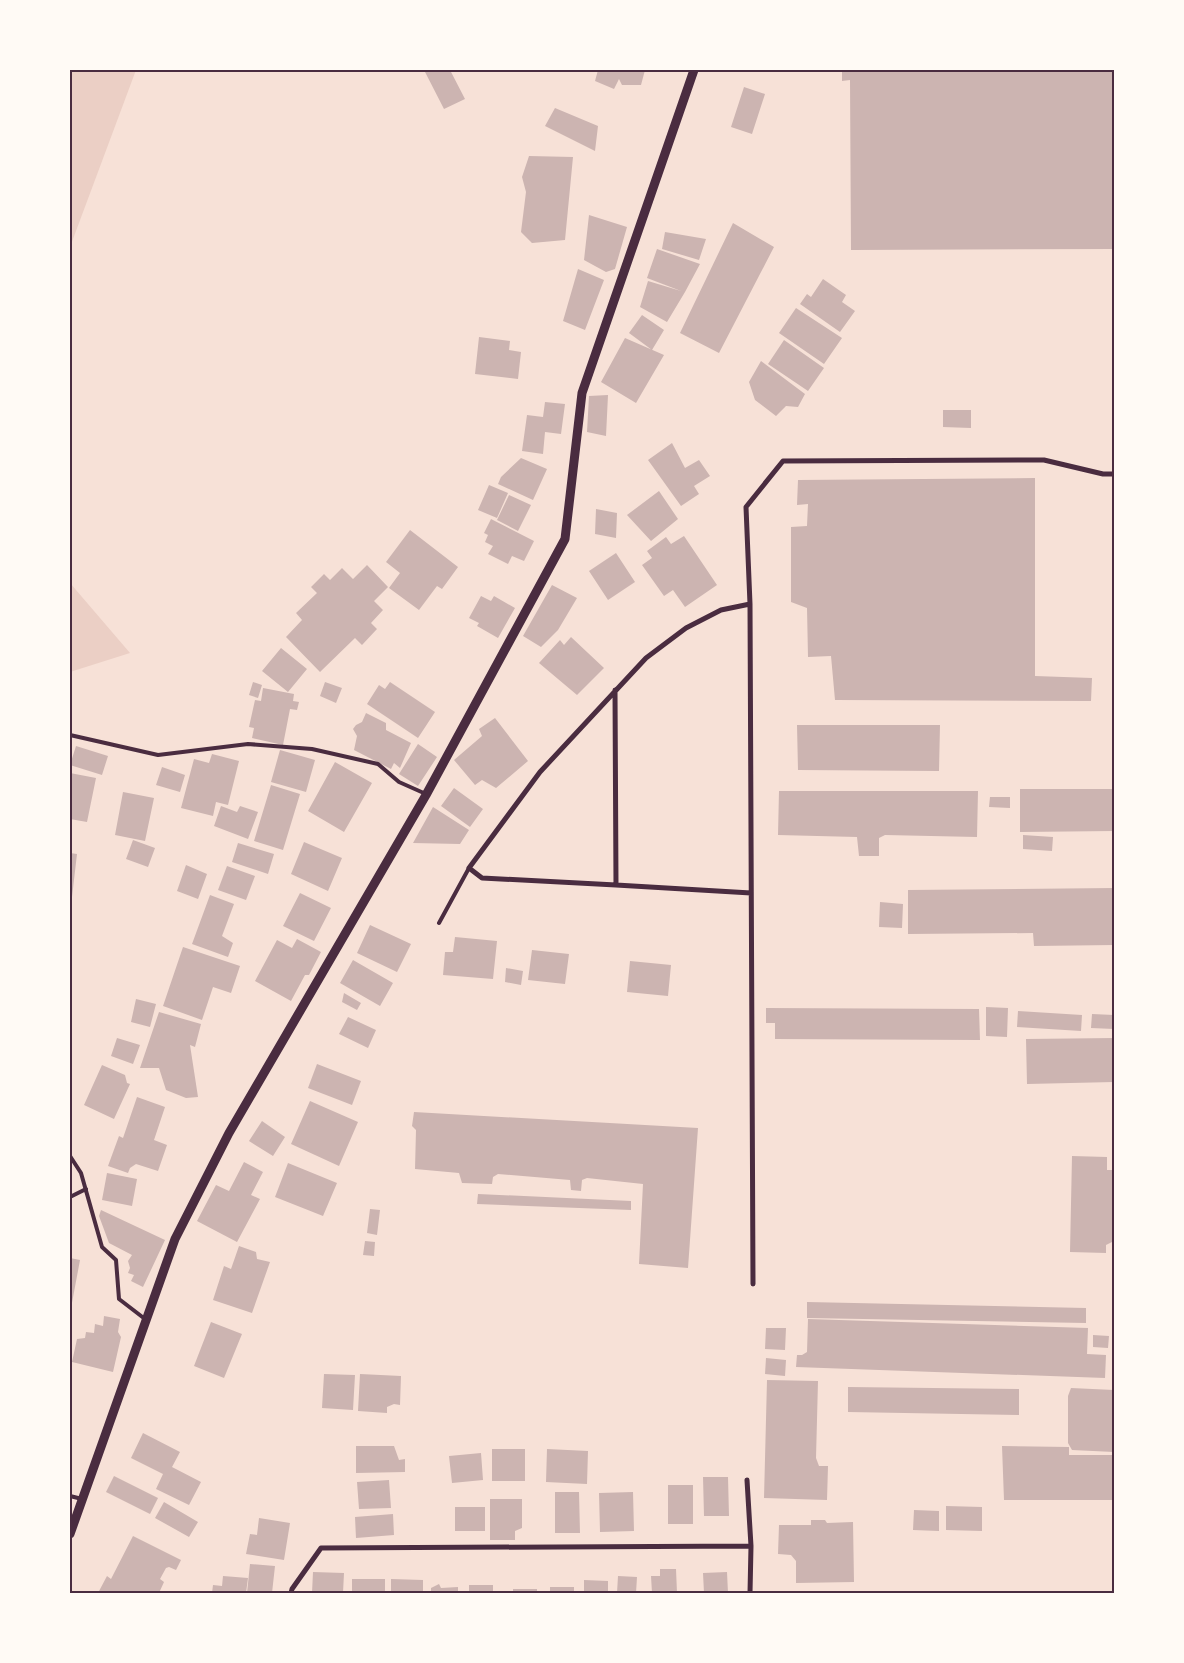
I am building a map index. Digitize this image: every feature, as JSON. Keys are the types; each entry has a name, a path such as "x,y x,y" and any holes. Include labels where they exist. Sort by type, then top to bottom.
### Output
{"street":[{"path":"70,1534 175,1239 229,1133 426,794 565,539 582,393 694,70"},
{"path":"753,1284 750,604 746,507 783,461 1044,460 1103,474 1114,474"},
{"path":"750,604 721,610 686,628 646,658 540,772 469,868 482,878 752,893"},
{"path":"615,690 616,885"},
{"path":"747,1480 751,1546 750,1593"},
{"path":"291,1593 321,1548 751,1546"}],"lane":[{"path":"70,735 158,754 248,744 312,749 378,764 399,782 426,794"},
{"path":"439,923 469,868"},
{"path":"70,1156 81,1173 102,1247 116,1260 118,1299 147,1320"},
{"path":"70,1197 86,1189"},
{"path":"70,1496 82,1499"}],"shaded area":[{"path":"70,70 136,70 70,247"},
{"path":"70,583 130,653 70,672"}],"building":[{"path":"424,70 450,70 465,99 444,109"},
{"path":"598,70 645,70 641,85 622,85 619,79 614,89 595,81"},
{"path":"842,70 1114,70 1114,249 851,250 850,80 842,81"},
{"path":"744,87 765,94 752,134 731,127"},
{"path":"555,108 598,126 595,151 545,126"},
{"path":"529,156 573,157 565,240 532,243 521,232 526,192 522,177"},
{"path":"589,215 627,227 615,269 606,272 584,260"},
{"path":"733,223 774,247 719,353 680,333"},
{"path":"665,232 706,239 699,260 662,249"},
{"path":"657,249 700,264 667,322 640,307 648,281 681,291 647,278"},
{"path":"578,269 604,280 585,330 563,321"},
{"path":"823,279 846,295 842,302 855,311 840,332 800,304 807,294 811,297"},
{"path":"796,308 842,338 824,364 779,333"},
{"path":"642,315 664,330 652,350 629,333"},
{"path":"479,337 510,341 509,350 521,352 518,379 475,374"},
{"path":"625,338 664,355 636,403 601,382"},
{"path":"784,340 824,368 808,391 768,364"},
{"path":"761,361 805,394 798,407 786,406 776,416 755,400 749,382"},
{"path":"608,395 606,436 587,432 589,396"},
{"path":"545,402 565,404 561,434 545,432 543,454 522,451 527,415 543,417"},
{"path":"943,410 971,410 971,428 943,427"},
{"path":"672,443 685,468 699,460 710,476 694,486 699,494 681,506 648,460"},
{"path":"521,458 547,469 533,500 498,484 501,477"},
{"path":"1035,478 1035,676 1092,678 1091,701 835,700 831,656 808,657 807,608 791,602 791,527 807,526 808,504 797,505 798,480"},
{"path":"489,485 508,493 497,518 478,510"},
{"path":"659,491 678,519 651,541 627,515"},
{"path":"509,495 531,505 518,531 497,520"},
{"path":"596,509 617,513 616,538 595,534"},
{"path":"491,519 534,541 524,561 512,556 508,564 488,554 493,546 485,542 488,535 484,533"},
{"path":"410,530 458,567 442,589 437,586 419,610 389,588 400,573 386,562"},
{"path":"684,536 717,585 685,607 673,590 664,596 642,565 652,558 647,551 666,537 671,544"},
{"path":"616,553 635,582 608,600 589,571"},
{"path":"367,565 388,587 374,601 383,610 371,623 377,629 362,645 355,638 320,672 286,637 302,620 296,613 317,593 311,587 324,574 330,580 342,568 353,579"},
{"path":"552,585 577,598 558,630 541,647 523,636"},
{"path":"481,596 491,601 494,596 515,608 498,638 477,626 479,623 469,618"},
{"path":"571,637 604,668 577,695 539,663 560,640 564,645"},
{"path":"281,648 307,669 288,692 262,671"},
{"path":"253,682 262,685 258,698 249,695"},
{"path":"325,682 342,688 336,703 320,696"},
{"path":"390,682 435,712 418,738 367,704 379,685 385,689"},
{"path":"263,688 294,694 293,701 299,702 297,710 290,709 283,745 252,738 254,728 249,727 255,700 261,701"},
{"path":"366,713 386,723 386,730 411,743 400,768 394,763 391,769 354,750 357,736 353,729 362,722"},
{"path":"495,718 528,761 496,788 482,780 475,785 454,760 482,736 479,729"},
{"path":"797,725 940,725 939,771 798,770"},
{"path":"418,744 437,757 418,786 399,774"},
{"path":"76,746 108,756 102,775 70,765"},
{"path":"280,750 315,760 306,792 271,782"},
{"path":"212,754 239,761 228,805 216,802 213,816 181,808 194,759 209,763"},
{"path":"335,762 372,783 344,832 308,811"},
{"path":"162,767 185,775 180,792 156,785"},
{"path":"70,773 96,778 87,822 70,819"},
{"path":"271,785 300,794 283,850 254,841"},
{"path":"454,788 483,809 470,827 441,806"},
{"path":"1020,789 1114,789 1114,831 1020,832"},
{"path":"779,791 978,791 977,837 885,835 879,838 879,856 859,856 857,837 778,835"},
{"path":"123,792 154,798 145,841 115,835"},
{"path":"990,797 1010,797 1010,808 989,807"},
{"path":"221,806 237,812 240,806 258,812 248,839 214,826"},
{"path":"433,807 469,830 460,844 413,843"},
{"path":"1023,835 1053,837 1052,851 1023,849"},
{"path":"133,840 155,848 148,867 126,859"},
{"path":"304,842 342,858 328,891 291,874"},
{"path":"238,843 274,854 268,874 232,862"},
{"path":"70,853 77,854 72,897 70,897"},
{"path":"186,865 207,874 198,899 177,891"},
{"path":"227,866 255,876 246,900 218,890"},
{"path":"1114,888 1114,945 1034,946 1033,933 908,934 908,890"},
{"path":"300,893 331,908 314,941 283,926"},
{"path":"210,895 234,904 222,936 233,943 228,957 192,944"},
{"path":"880,902 903,904 902,928 879,927"},
{"path":"370,925 411,944 397,972 357,953"},
{"path":"455,937 497,941 493,979 443,975 445,952 453,952"},
{"path":"297,939 321,952 309,975 305,975 291,1001 255,981 277,940 292,948"},
{"path":"183,947 240,966 231,993 213,987 202,1020 163,1006"},
{"path":"532,950 569,954 565,984 528,980"},
{"path":"353,960 393,983 380,1006 340,983"},
{"path":"630,961 671,965 668,996 627,992"},
{"path":"506,968 523,971 521,985 505,982"},
{"path":"344,993 361,1003 357,1010 342,1002"},
{"path":"136,999 156,1004 150,1027 131,1022"},
{"path":"986,1007 1008,1008 1007,1037 986,1036"},
{"path":"766,1008 979,1009 980,1040 775,1039 775,1023 766,1023"},
{"path":"1018,1011 1082,1015 1081,1031 1017,1027"},
{"path":"159,1012 201,1024 195,1047 190,1045 198,1097 186,1098 166,1090 159,1068 140,1068"},
{"path":"1092,1014 1114,1015 1114,1029 1091,1028"},
{"path":"348,1017 376,1030 368,1048 339,1034"},
{"path":"117,1038 140,1045 133,1064 111,1056"},
{"path":"1114,1038 1114,1082 1027,1084 1026,1039"},
{"path":"317,1064 361,1081 352,1105 308,1088"},
{"path":"102,1065 125,1075 127,1083 130,1084 114,1119 84,1105"},
{"path":"137,1097 165,1107 154,1140 167,1145 158,1171 136,1164 130,1168 128,1173 108,1166 119,1136 123,1138"},
{"path":"310,1101 358,1122 339,1166 291,1144"},
{"path":"414,1112 698,1128 688,1268 639,1264 643,1184 587,1178 582,1180 581,1191 571,1190 570,1180 498,1174 493,1177 492,1184 462,1183 459,1173 415,1169 416,1130 412,1126"},
{"path":"262,1121 285,1137 273,1156 249,1141"},
{"path":"1072,1156 1107,1157 1107,1170 1114,1170 1114,1241 1106,1245 1106,1253 1070,1252"},
{"path":"244,1162 263,1172 251,1195 260,1199 237,1242 197,1221 216,1185 229,1191"},
{"path":"288,1163 337,1183 323,1216 275,1197"},
{"path":"107,1173 137,1179 132,1206 102,1200"},
{"path":"478,1194 631,1201 631,1210 477,1204"},
{"path":"370,1209 380,1210 377,1235 367,1233"},
{"path":"101,1210 165,1240 143,1287 131,1281 134,1275 128,1273 130,1268 128,1261 132,1255 109,1243 99,1216"},
{"path":"365,1241 375,1242 374,1256 363,1255"},
{"path":"239,1246 256,1252 257,1259 270,1262 252,1313 213,1300 224,1266 231,1269"},
{"path":"70,1258 80,1260 71,1308 70,1308"},
{"path":"807,1302 1086,1308 1086,1323 807,1318"},
{"path":"104,1316 120,1319 118,1332 121,1337 113,1372 72,1362 77,1339 85,1338 86,1332 94,1333 95,1324 103,1326"},
{"path":"808,1319 1088,1328 1087,1354 1106,1355 1105,1378 796,1367 797,1355 807,1352"},
{"path":"211,1322 242,1334 224,1378 194,1366"},
{"path":"766,1328 786,1328 785,1350 765,1349"},
{"path":"1093,1335 1109,1336 1108,1348 1093,1347"},
{"path":"766,1358 786,1360 785,1376 765,1374"},
{"path":"324,1374 355,1375 353,1410 322,1408"},
{"path":"360,1374 401,1376 400,1405 394,1404 387,1407 387,1413 358,1411"},
{"path":"767,1380 818,1381 816,1458 819,1466 828,1466 827,1500 764,1498"},
{"path":"848,1387 1019,1389 1019,1415 848,1412"},
{"path":"1071,1388 1114,1390 1114,1452 1072,1450 1068,1443 1068,1396"},
{"path":"143,1433 180,1452 172,1467 201,1482 189,1505 156,1489 163,1474 131,1458"},
{"path":"356,1446 394,1446 399,1460 405,1459 405,1472 356,1473"},
{"path":"1002,1446 1069,1447 1069,1455 1114,1455 1114,1500 1004,1500"},
{"path":"492,1449 525,1449 525,1481 492,1481"},
{"path":"547,1449 588,1451 587,1484 546,1482"},
{"path":"481,1453 483,1480 452,1483 449,1456"},
{"path":"114,1476 158,1498 150,1514 106,1492"},
{"path":"703,1477 728,1477 729,1516 704,1516"},
{"path":"389,1480 391,1508 359,1509 357,1482"},
{"path":"668,1485 693,1485 693,1524 668,1524"},
{"path":"555,1492 579,1492 580,1533 555,1533"},
{"path":"633,1492 634,1531 600,1532 599,1493"},
{"path":"490,1499 522,1499 522,1528 515,1531 515,1540 490,1540"},
{"path":"164,1502 198,1522 189,1537 155,1518"},
{"path":"946,1506 982,1507 982,1531 946,1530"},
{"path":"455,1507 485,1507 485,1531 455,1531"},
{"path":"914,1510 939,1511 939,1531 913,1530"},
{"path":"393,1514 394,1535 356,1538 355,1517"},
{"path":"259,1518 290,1523 284,1560 246,1554 250,1534 257,1535"},
{"path":"811,1520 825,1520 827,1523 853,1522 854,1582 796,1583 796,1561 791,1555 778,1554 779,1525 811,1525"},
{"path":"133,1536 181,1560 176,1570 169,1567 166,1568 160,1579 164,1582 159,1593 98,1593 107,1576 111,1579"},
{"path":"250,1564 275,1566 272,1593 247,1593"},
{"path":"660,1569 676,1569 677,1593 652,1593 651,1576 660,1576"},
{"path":"313,1572 344,1573 343,1593 312,1593"},
{"path":"727,1572 728,1593 704,1593 703,1573"},
{"path":"223,1576 248,1578 246,1593 212,1593 213,1585 222,1586"},
{"path":"618,1576 637,1577 636,1593 617,1593"},
{"path":"352,1579 385,1579 385,1593 352,1593"},
{"path":"391,1579 423,1580 423,1593 391,1593"},
{"path":"584,1580 608,1581 608,1593 584,1593"},
{"path":"439,1584 441,1588 458,1587 458,1593 431,1593 431,1588"},
{"path":"469,1585 493,1585 493,1593 469,1593"},
{"path":"550,1587 574,1587 574,1593 550,1593"},
{"path":"513,1589 537,1589 537,1593 513,1593"}]}
